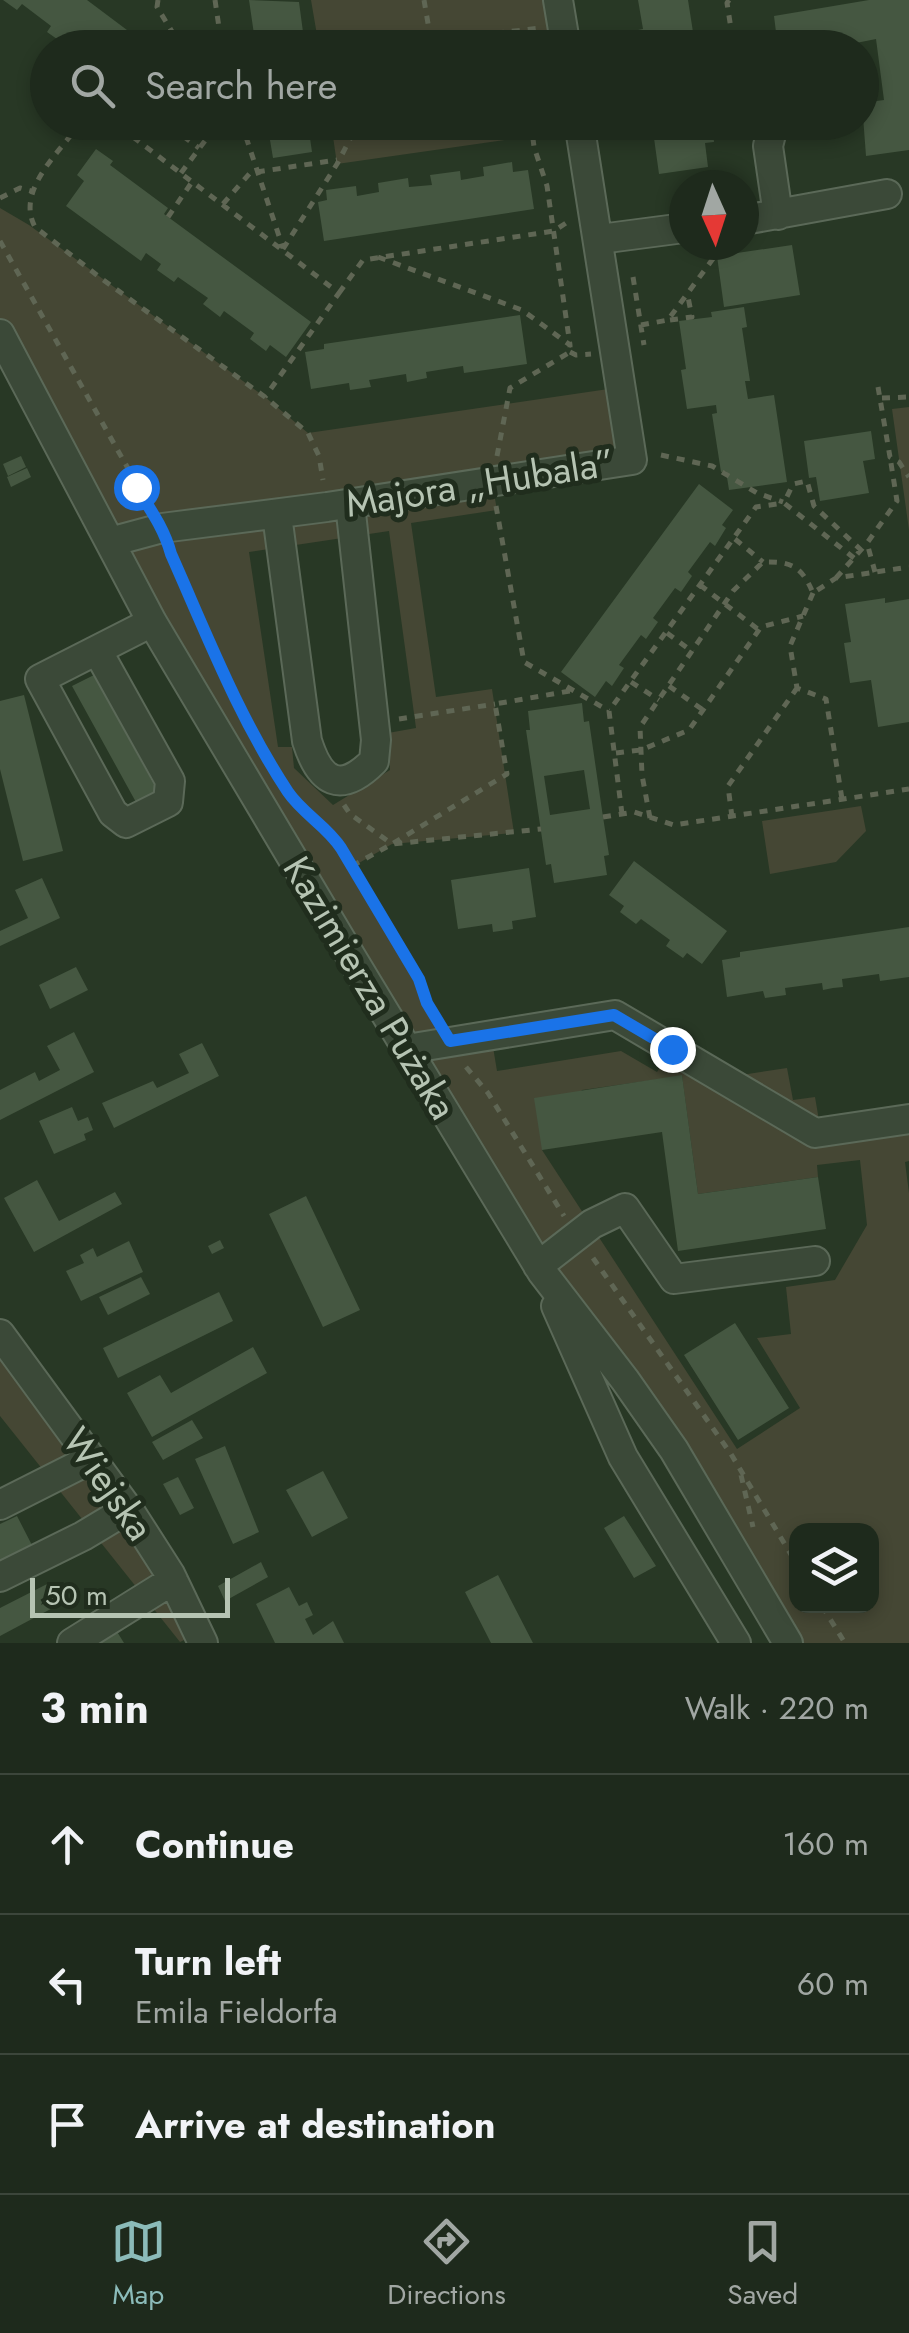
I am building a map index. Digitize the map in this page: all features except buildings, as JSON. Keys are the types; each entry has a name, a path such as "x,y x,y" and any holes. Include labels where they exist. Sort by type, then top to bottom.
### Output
{"street":[{"name":"Majora „Hubala”","path":"110,542 162,528 493,489 632,460 613,236 594,204 583,140"},
{"path":"770,140 778,216"},
{"path":"759,218 888,194"},
{"path":"613,236 669,230"},
{"name":"Kazimierza Pużaka","path":"0,334 152,622 407,1049 540,1269 674,1450 787,1639"},
{"path":"277,514 307,741 315,766 328,777 342,781 362,773 374,762 374,724 338,506"},
{"path":"97,650 170,781 168,802 126,822 113,813 40,680 97,650 152,622"},
{"path":"407,1049 614,1015 815,1132 909,1119"},
{"path":"540,1269 592,1224 625,1208 674,1278 815,1260"},
{"name":"Kazimierza Pużaka","path":"540,1269 623,1458 736,1643"},
{"name":"Wiejska","path":"0,1334 128,1509 173,1580 200,1642"},
{"path":"0,1505 91,1459"},
{"path":"0,1577 84,1536 128,1509"},
{"path":"72,1643 173,1580"}],"path":[{"path":"215,0 219,30"},
{"path":"424,0 429,30"},
{"path":"729,0 731,30"},
{"path":"156,1 172,30"},
{"path":"526,30 562,24"},
{"path":"68,140 31,191 30,217 44,236 265,396 308,433 338,506"},
{"path":"138,140 339,293"},
{"path":"189,140 200,148"},
{"path":"180,173 206,140"},
{"path":"247,140 283,249"},
{"path":"283,249 350,140"},
{"path":"536,140 554,231 570,352 510,388 493,489 524,662 610,711"},
{"path":"223,204 250,174 338,160"},
{"path":"168,217 192,181"},
{"path":"0,198 20,188 31,191"},
{"path":"265,396 364,260 554,231 594,204"},
{"path":"613,236 641,325 647,363"},
{"path":"0,241 162,528 240,710 290,795 329,832 352,866 419,979 427,1003 450,1041 488,1093 577,1235 731,1454 789,1552"},
{"path":"378,257 522,310 570,344"},
{"path":"668,320 712,260"},
{"path":"641,325 692,317 688,292"},
{"path":"732,818 728,786 798,688 790,646 813,594 836,578 897,501 878,387"},
{"path":"882,398 909,397"},
{"path":"658,438 662,458 712,466 784,503 854,558"},
{"path":"890,457 899,462 909,477"},
{"path":"784,503 793,484 807,482 814,506 861,550"},
{"path":"622,814 610,711 756,507 757,492"},
{"path":"756,507 784,503"},
{"path":"734,538 764,562 786,562 804,571 813,594"},
{"path":"867,543 875,572"},
{"path":"650,818 640,728 725,603 764,562"},
{"path":"836,578 909,567"},
{"path":"700,585 759,630"},
{"path":"614,753 641,750 689,730 759,630 803,616"},
{"path":"666,632 693,652"},
{"path":"630,682 659,700"},
{"path":"669,686 703,710"},
{"path":"798,688 826,699 842,800"},
{"path":"374,724 573,691"},
{"path":"352,866 507,774 495,704"},
{"path":"328,777 350,814 392,844 541,829"},
{"path":"603,817 634,812 674,825 909,789"},
{"path":"826,1613 845,1643"}],"green space":[{"path":"311,0 558,0 563,30 316,30"},
{"path":"333,140 504,140 337,164"},
{"path":"0,208 265,397 308,433 622,387 632,460 492,482 497,510 411,523 436,697 492,689 514,833 392,844 352,867 419,979 427,1003 450,1041 491,1035 497,1071 621,1051 657,1072 672,1049 722,1078 787,1068 793,1100 815,1097 821,1132 909,1119 909,1161 905,1162 909,1193 909,1643 791,1643 542,1272 0,334","holes":["389,531 416,728 388,733 390,770 333,805 294,768 292,747 278,747 249,552","682,1076 698,1194 818,1177 817,1165 860,1160 867,1225 835,1280 786,1287 791,1334 757,1338 800,1408 737,1449 542,1150 582,1090"]},
{"path":"909,407 909,530 892,409"},
{"path":"861,806 866,831 836,862 770,874 762,821"},
{"path":"0,1334 199,1633 180,1642 0,1416"}],"route":[{"path":"136,487 168,540 240,710 290,795 341,848 419,979 427,1003 450,1041 614,1015 672,1049"}]}
